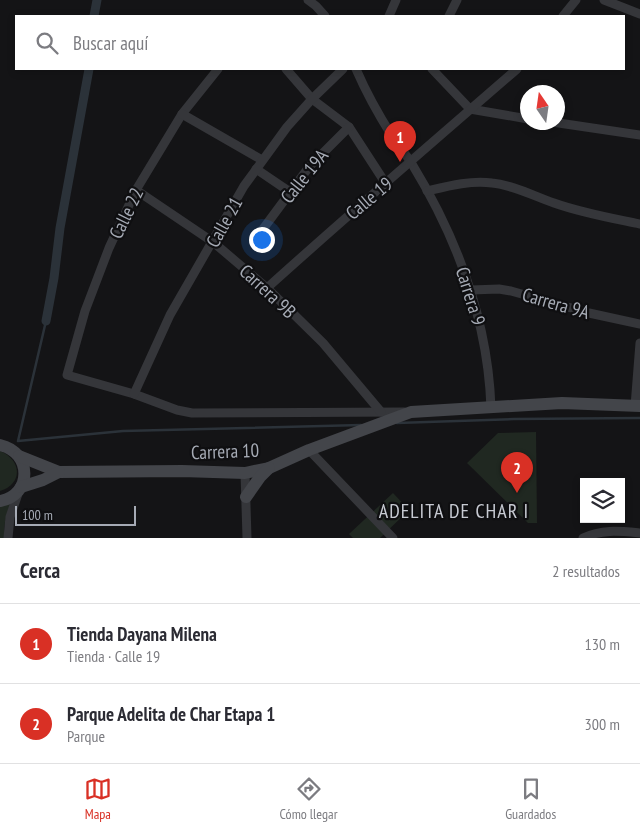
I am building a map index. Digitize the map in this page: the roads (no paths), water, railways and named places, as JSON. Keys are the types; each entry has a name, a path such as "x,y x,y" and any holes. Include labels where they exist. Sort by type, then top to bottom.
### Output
{"street":[{"path":"308,0 324,15"},
{"path":"389,15 396,0"},
{"path":"450,15 457,0"},
{"path":"564,15 576,0"},
{"path":"604,0 640,14"},
{"name":"Calle 22","path":"67,375 85,311 109,248 136,190 182,114 217,70"},
{"path":"287,70 312,99 349,127 386,184"},
{"name":"Calle 21","path":"134,394 170,315 236,200 262,160 287,127 342,70"},
{"name":"Carrera 9","path":"356,70 377,113 411,162 427,191 454,247 480,319 487,354 491,408"},
{"path":"433,70 470,109 520,117"},
{"name":"Calle 19","path":"267,288 516,70"},
{"path":"182,114 262,160"},
{"path":"565,124 640,135"},
{"name":"Calle 19A","path":"263,228 308,167 349,127"},
{"path":"256,169 290,192"},
{"path":"427,191 459,184 492,183 584,212 640,224"},
{"name":"Carrera 9B","path":"136,190 213,242 267,288 323,343 380,420"},
{"name":"Carrera 9A","path":"471,290 499,289 511,291 589,313 640,324"},
{"path":"637,406 640,343"},
{"name":"Carrera 10","path":"67,375 192,413 380,420"},
{"name":"Carrera 10","path":"0,446 13,450 19,456 59,472 182,471 245,473 269,468 380,420 411,412 562,403 637,406"},
{"path":"309,450 393,538"},
{"path":"8,538 10,517 25,474 19,456"},
{"path":"246,497 252,486 269,468"},
{"name":"Carrera 10","path":"0,500 11,497 20,489 59,472"},
{"path":"245,473 247,538"},
{"path":"583,538 610,530 640,533"}],"waterway":[{"path":"94,15 97,0"},
{"path":"46,321 54,278 60,228 89,70"},
{"path":"46,321 18,441 123,431 361,425"},
{"path":"397,423 514,419 640,418"}],"place":[{"name":"Tienda Dayana Milena","path":"400,162"},
{"name":"Parque Adelita de Char Etapa 1","path":"517,493"}],"district":[{"name":"ADELITA DE CHAR I","path":"454,511"}]}
